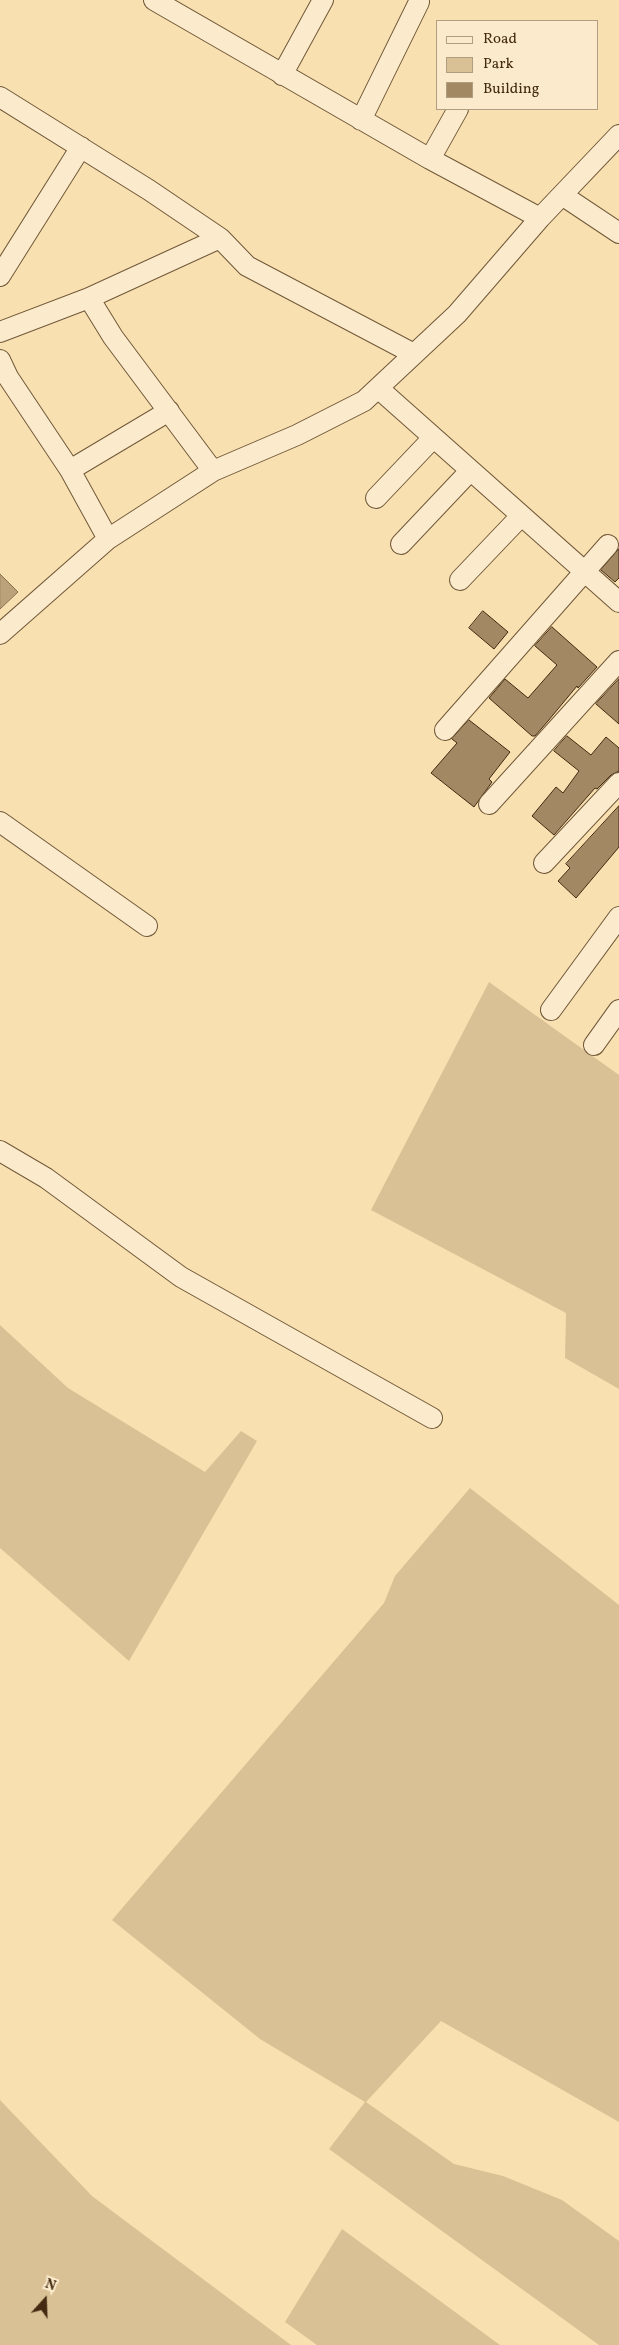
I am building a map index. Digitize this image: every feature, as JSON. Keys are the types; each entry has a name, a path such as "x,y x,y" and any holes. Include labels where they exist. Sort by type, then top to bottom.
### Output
{"street":[{"path":"154,0 430,159 540,218"},
{"path":"282,75 323,0"},
{"path":"361,120 419,2"},
{"path":"3,104 81,147 220,238 247,266 414,354"},
{"path":"430,159 457,110"},
{"path":"0,634 108,539 213,471 306,431 364,401 457,314 540,218 619,136"},
{"path":"0,276 81,147"},
{"path":"562,195 619,233"},
{"path":"0,332 89,298 220,238"},
{"path":"89,298 113,337 213,471"},
{"path":"0,360 8,378 70,470 108,539"},
{"path":"378,388 619,602"},
{"path":"70,470 169,411"},
{"path":"376,498 433,438"},
{"path":"401,544 470,471"},
{"path":"460,580 521,516"},
{"path":"445,730 608,544"},
{"path":"489,804 619,661"},
{"path":"544,863 619,783"},
{"path":"0,822 147,926"},
{"path":"551,1010 619,917"},
{"path":"594,1045 619,1010"},
{"path":"0,1151 46,1178 181,1276 432,1418"}],"green space":[{"path":"489,982 619,1075 619,1389 565,1358 566,1313 371,1210"},
{"path":"0,1325 68,1388 205,1472 241,1431 257,1441 129,1661 0,1548"},
{"path":"470,1488 619,1605 619,2122 441,2021 366,2102 454,2164 503,2176 562,2200 619,2241 619,2345 599,2345 329,2149 365,2102 260,2039 112,1920 384,1603 395,1576"},
{"path":"0,2100 92,2196 291,2345 0,2345"},
{"path":"342,2229 500,2345 317,2345 285,2322"}],"shaded area":[{"path":"0,574 18,592 0,609"}],"building":[{"path":"619,549 619,578 615,582 601,570"},
{"path":"483,611 508,632 494,649 469,628"},
{"path":"552,627 597,667 578,688 577,686 535,736 532,736 489,698 505,679 528,698 557,665 535,646"},
{"path":"619,679 619,724 596,704"},
{"path":"469,720 510,752 489,779 492,782 474,807 431,773 457,743 452,739"},
{"path":"567,736 591,755 606,737 619,748 619,771 611,775 597,789 595,788 554,835 532,816 556,787 563,793 579,771 554,751"},
{"path":"619,806 619,847 576,898 558,881 570,868 566,864"}]}
